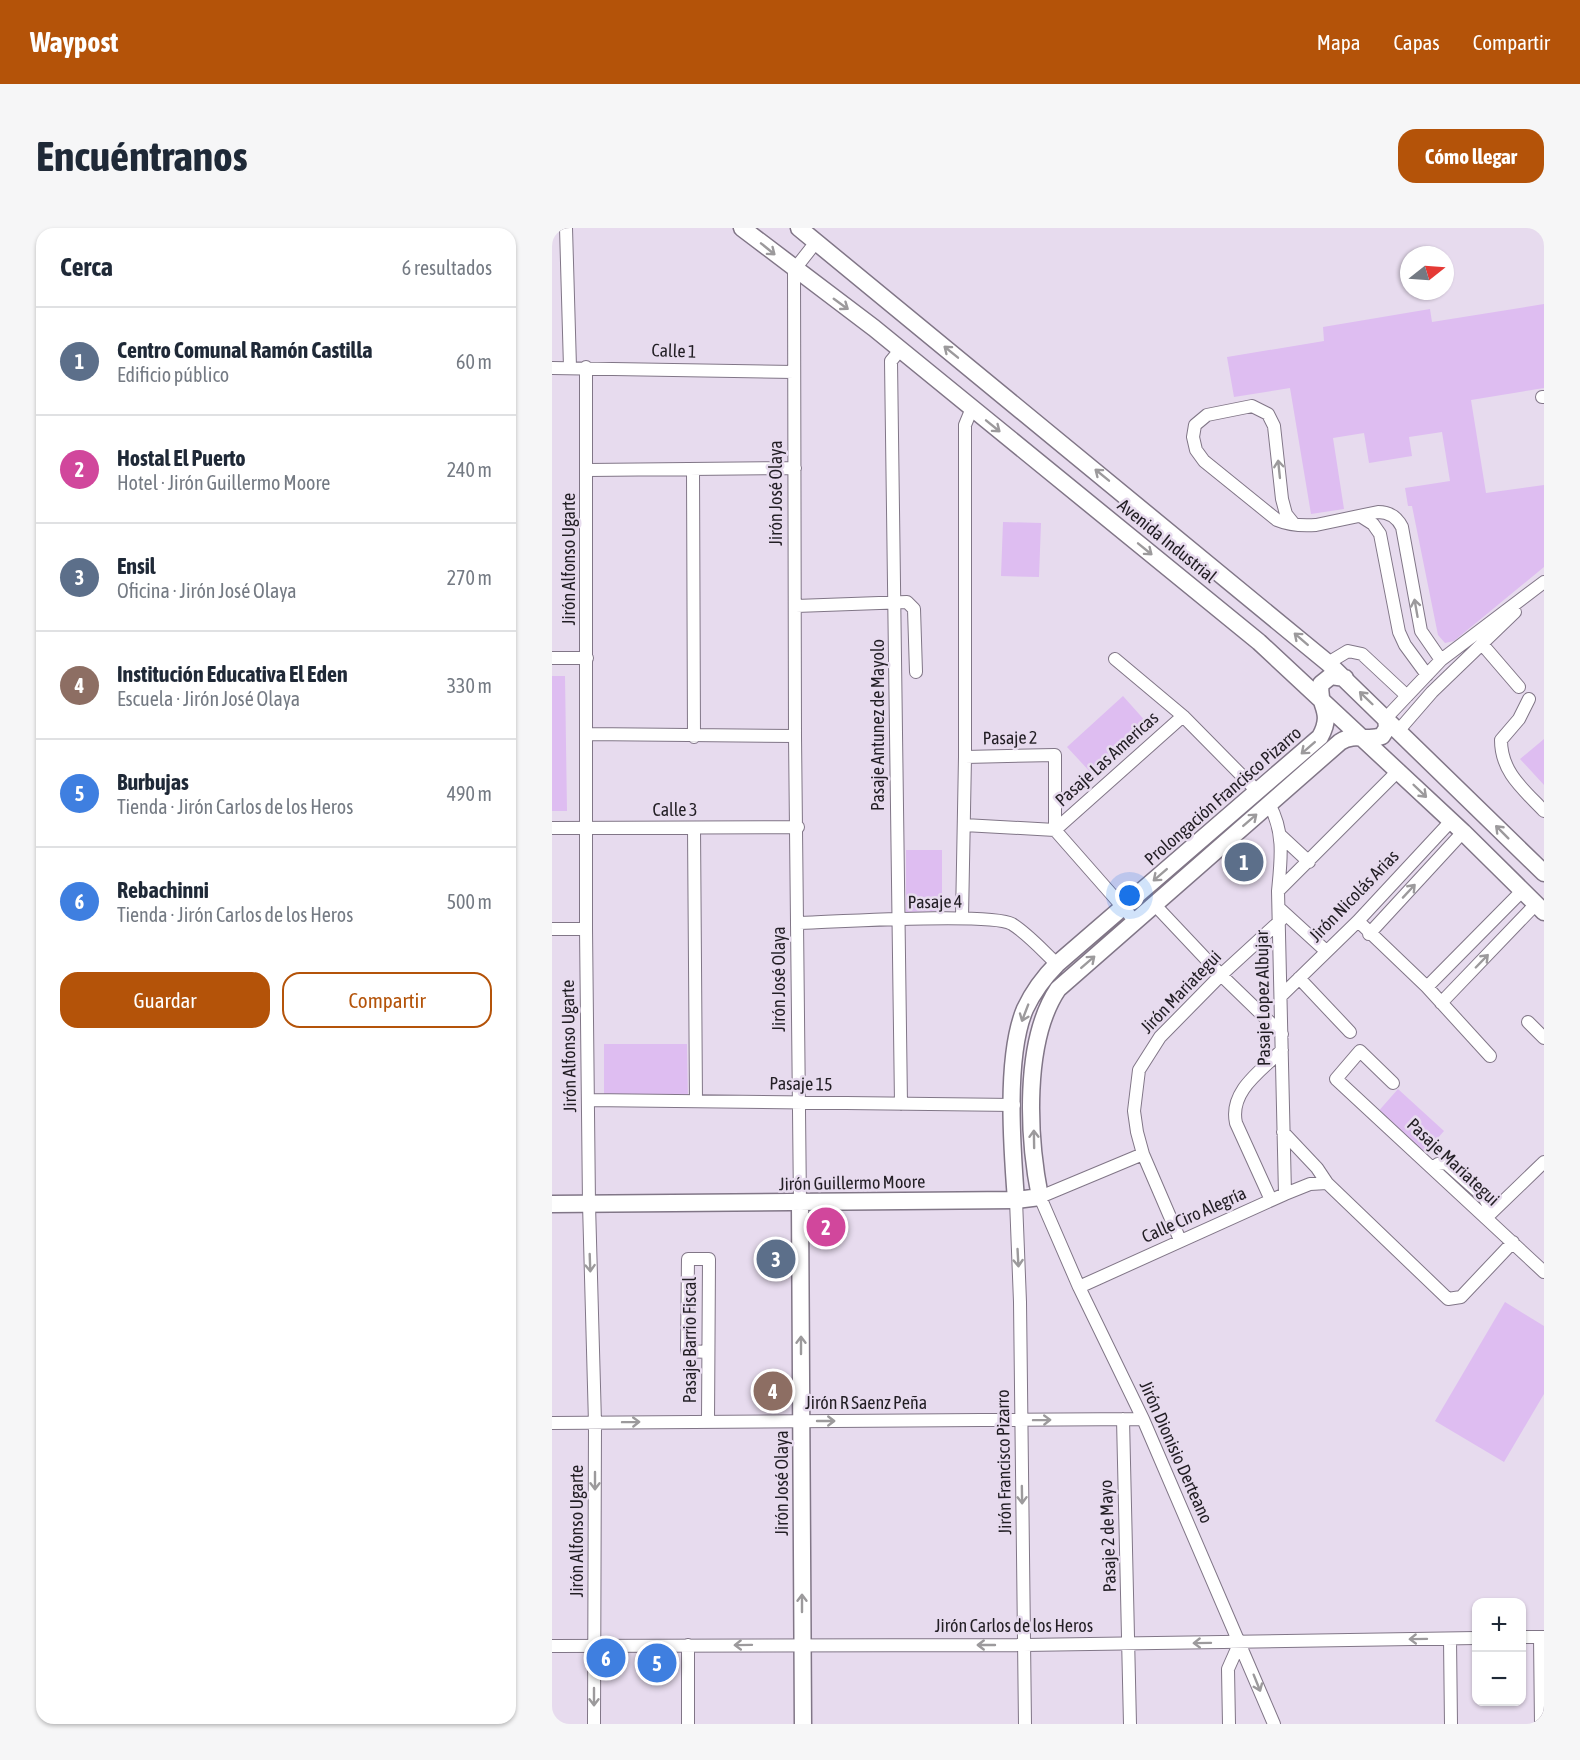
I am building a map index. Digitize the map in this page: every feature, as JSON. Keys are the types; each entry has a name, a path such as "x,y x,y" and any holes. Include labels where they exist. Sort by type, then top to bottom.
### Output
{"main road":[{"name":"Avenida Industrial","path":"742,228 900,350 1259,642 1322,697 1540,908"},
{"name":"Avenida Industrial","path":"799,228 1328,663 1544,873"},
{"path":"1322,697 1320,688 1324,680 1331,676 1345,678"},
{"name":"Prolongación Francisco Pizarro","path":"1040,1197 1035,1169 1032,1067 1041,1019 1058,989 1154,904 1263,798 1320,737 1327,720 1327,710 1322,697"},
{"name":"Prolongación Francisco Pizarro","path":"1016,1200 1014,1105 1018,1031 1035,991 1057,964 1123,907 1263,798 1340,742 1348,738 1382,736 1387,728 1386,718"},
{"name":"Jirón Guillermo Moore","path":"552,1204 800,1204 1016,1200 1040,1197"},
{"name":"Jirón José Olaya","path":"800,1204 803,1724"}],"street":[{"path":"566,228 570,367"},
{"path":"794,270 816,242"},
{"name":"Jirón José Olaya","path":"794,270 795,735 798,827 800,1204"},
{"name":"Pasaje Antunez de Mayolo","path":"900,350 891,361 901,1104"},
{"name":"Jirón Alfonso Ugarte","path":"586,367 588,470 586,929 589,1204 595,1423 594,1724"},
{"name":"Calle 1","path":"552,368 794,372"},
{"path":"1294,524 1284,508 1274,426 1268,414 1252,406 1203,417 1195,425 1192,437 1199,456 1271,517 1294,524 1316,525 1383,512 1393,516 1400,523 1421,631 1429,646 1441,660"},
{"path":"962,918 965,757 965,425 972,408"},
{"path":"588,470 795,468"},
{"path":"693,469 694,737"},
{"path":"1362,517 1373,524 1380,534 1399,632 1405,645 1427,675"},
{"path":"1386,718 1441,660 1544,583"},
{"path":"1399,730 1432,692 1544,583"},
{"path":"796,606 907,602 914,609 916,672"},
{"path":"1482,644 1519,687"},
{"path":"1328,663 1348,651 1362,654 1407,696"},
{"path":"552,658 587,658"},
{"name":"Pasaje Lopez Albujar","path":"1115,660 1183,716 1263,798 1276,816 1282,852 1278,891 1285,1194"},
{"path":"1529,699 1519,719 1500,740 1501,750 1509,775 1544,811"},
{"name":"Pasaje Las Americas","path":"1055,830 1183,716"},
{"path":"587,734 694,737 795,735"},
{"name":"Pasaje 2","path":"965,757 1055,755 1055,830"},
{"path":"1278,891 1399,770"},
{"path":"964,825 1055,830 1135,921"},
{"name":"Jirón Nicolás Arias","path":"1281,996 1457,826"},
{"name":"Jirón Nicolás Arias","path":"1370,934 1457,826"},
{"name":"Calle 3","path":"552,828 798,827"},
{"path":"694,828 696,1101"},
{"path":"1281,836 1309,862"},
{"path":"1427,987 1522,891"},
{"path":"1154,904 1221,975 1282,1034"},
{"path":"1441,1003 1540,908"},
{"path":"1280,915 1326,951"},
{"name":"Jirón Mariategui","path":"1180,1240 1143,1154 1134,1110 1140,1070 1160,1038 1280,915"},
{"name":"Pasaje 4","path":"799,922 962,918 1011,923 1057,964"},
{"path":"1358,921 1427,987 1490,1056"},
{"path":"552,929 586,929"},
{"path":"1299,978 1350,1032"},
{"path":"1528,1022 1544,1038"},
{"path":"1271,1200 1236,1123 1233,1111 1241,1091 1282,1050"},
{"name":"Pasaje Mariategui","path":"1393,1083 1360,1051 1336,1079 1433,1168 1490,1215 1513,1242 1544,1272"},
{"name":"Pasaje 15","path":"588,1100 1014,1105"},
{"path":"1283,1132 1317,1168 1327,1184 1448,1299 1461,1297 1513,1242"},
{"name":"Jirón Guillermo Moore","path":"1040,1197 1143,1154"},
{"path":"1490,1215 1544,1162"},
{"name":"Calle Ciro Alegría","path":"1079,1287 1285,1194 1311,1184 1327,1184"},
{"name":"Jirón Dionisio Derteano","path":"1040,1197 1079,1287 1143,1419 1274,1724"},
{"name":"Jirón Francisco Pizarro","path":"1016,1200 1020,1302 1025,1724"},
{"name":"Pasaje Barrio Fiscal","path":"708,1352 687,1351 688,1259 709,1259 708,1421"},
{"name":"Pasaje 2 de Mayo","path":"1123,1419 1130,1644 1130,1724"},
{"name":"Jirón R Saenz Peña","path":"552,1423 1143,1419"},
{"path":"1526,1638 1542,1637 1541,1724"},
{"name":"Jirón Carlos de los Heros","path":"552,1646 1024,1645 1472,1638"},
{"path":"1450,1639 1451,1724"},
{"path":"1229,1724 1228,1669 1240,1642"},
{"path":"688,1645 688,1724"}],"shaded area":[{"path":"1544,304 1544,388 1471,400 1486,493 1544,485 1544,567 1454,641 1445,643 1438,635 1412,506 1408,506 1405,488 1450,481 1442,432 1409,437 1412,456 1369,463 1364,433 1333,438 1344,509 1311,514 1290,388 1234,397 1227,357 1324,341 1323,327 1430,309 1432,322"},
{"path":"1003,522 1041,523 1039,577 1001,576"},
{"path":"552,676 565,676 567,811 552,811"},
{"path":"1123,696 1148,724 1092,774 1067,747"},
{"path":"1544,739 1544,785 1520,759"},
{"path":"906,850 942,850 942,911 906,912"},
{"path":"604,1044 687,1044 688,1099 604,1098"},
{"path":"1398,1089 1444,1131 1422,1156 1376,1114"},
{"path":"1505,1302 1544,1326 1544,1394 1504,1462 1435,1421"}],"place":[{"name":"Centro Comunal Ramón Castilla","path":"1244,862"},
{"name":"Hostal El Puerto","path":"826,1227"},
{"name":"Ensil","path":"776,1259"},
{"name":"Institución Educativa El Eden","path":"773,1391"},
{"name":"Rebachinni","path":"606,1658"},
{"name":"Burbujas","path":"657,1663"}]}
